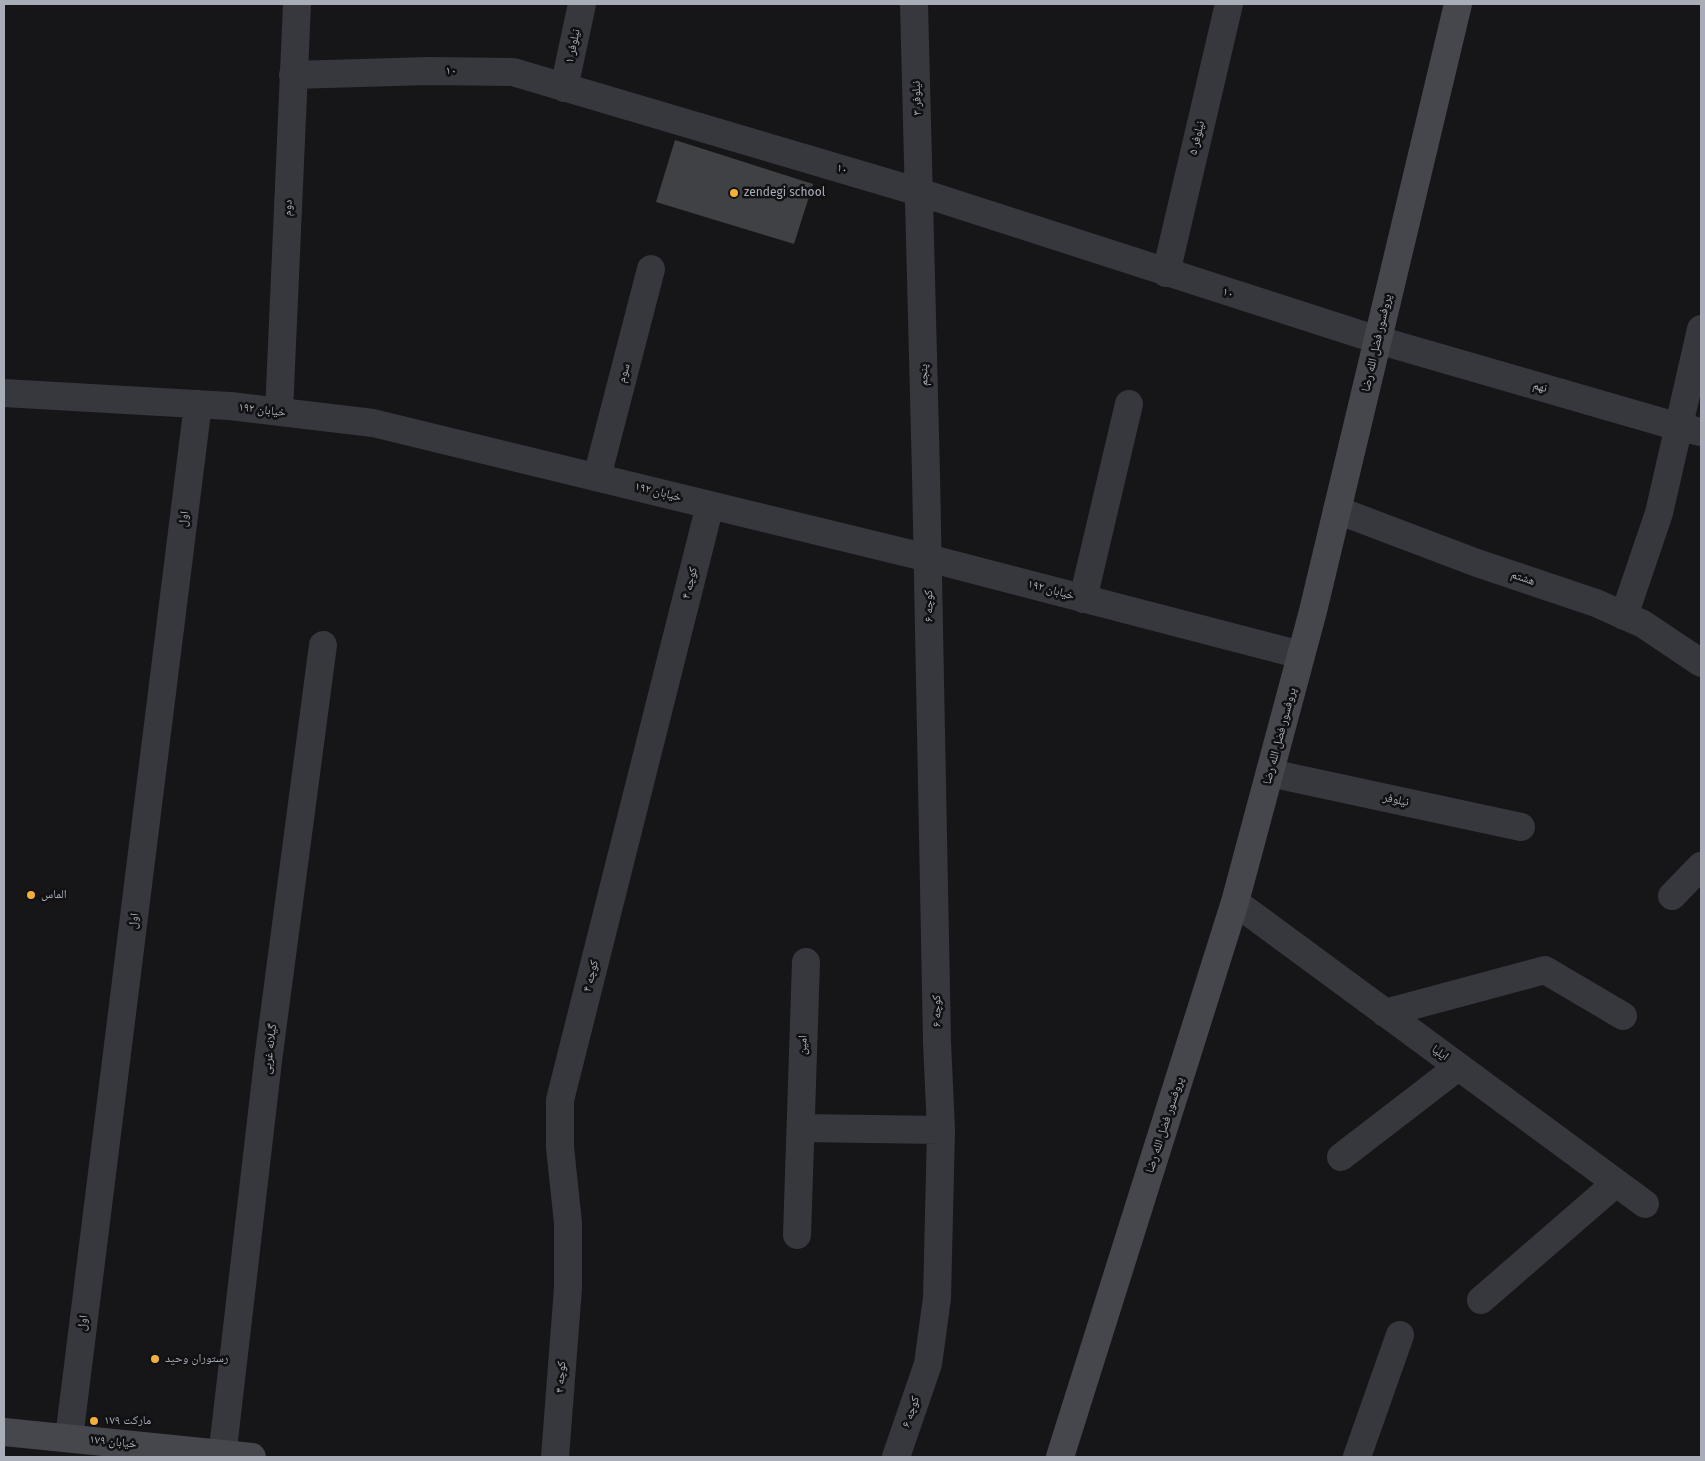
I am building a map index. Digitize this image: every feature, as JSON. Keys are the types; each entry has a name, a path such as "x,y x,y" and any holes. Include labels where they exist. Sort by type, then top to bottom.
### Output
{"main road":[{"name":"پروفسور فضل الله رضا","path":"1060,1457 1235,902 1302,655 1458,4"},
{"name":"خیابان ۱۷۹","path":"4,1432 252,1457"}],"street":[{"name":"دوم","path":"279,412 297,4"},
{"name":"نیلوفر ۱","path":"564,88 582,4"},
{"name":"نیلوفر ۳","path":"914,4 919,192"},
{"name":"نیلوفر ۵","path":"1166,273 1229,4"},
{"name":"۱۰","path":"293,75 428,71 513,72 919,192 1378,340"},
{"name":"پنجم","path":"919,192 928,558"},
{"name":"سوم","path":"597,477 651,269"},
{"path":"1624,616 1690,429 1701,329"},
{"name":"نهم","path":"1378,340 1690,429"},
{"name":"خیابان ۱۹۲","path":"4,393 198,404 373,423 928,558 1302,655"},
{"name":"اول","path":"69,1438 198,404"},
{"path":"1084,599 1129,404"},
{"name":"کوچه ۴","path":"555,1457 568,1288 568,1222 560,1147 560,1100 710,505"},
{"name":"هشتم","path":"1337,510 1477,563 1596,603 1643,624 1701,663"},
{"name":"کوچه ۶","path":"896,1457 928,1364 937,1298 941,1130 937,1042 928,558"},
{"name":"گیلانه غربی","path":"222,1455 267,1071 323,645"},
{"name":"نیلوفر","path":"1270,773 1521,827"},
{"path":"1672,896 1701,866"},
{"name":"ایلیا","path":"1235,902 1644,1204"},
{"name":"امین","path":"797,1235 806,962"},
{"path":"1385,1013 1545,970 1623,1016"},
{"path":"1341,1157 1458,1067"},
{"path":"801,1128 941,1130"},
{"path":"1482,1300 1616,1183"},
{"path":"1357,1457 1400,1335"}],"building":[{"name":"zendegi school","path":"675,140 813,184 794,244 656,202"}],"place":[{"name":"zendegi school","path":"734,193"},
{"name":"الماس","path":"31,895"},
{"name":"رستوران وحید","path":"155,1359"},
{"name":"۱۷۹ مارکت","path":"94,1421"}]}
